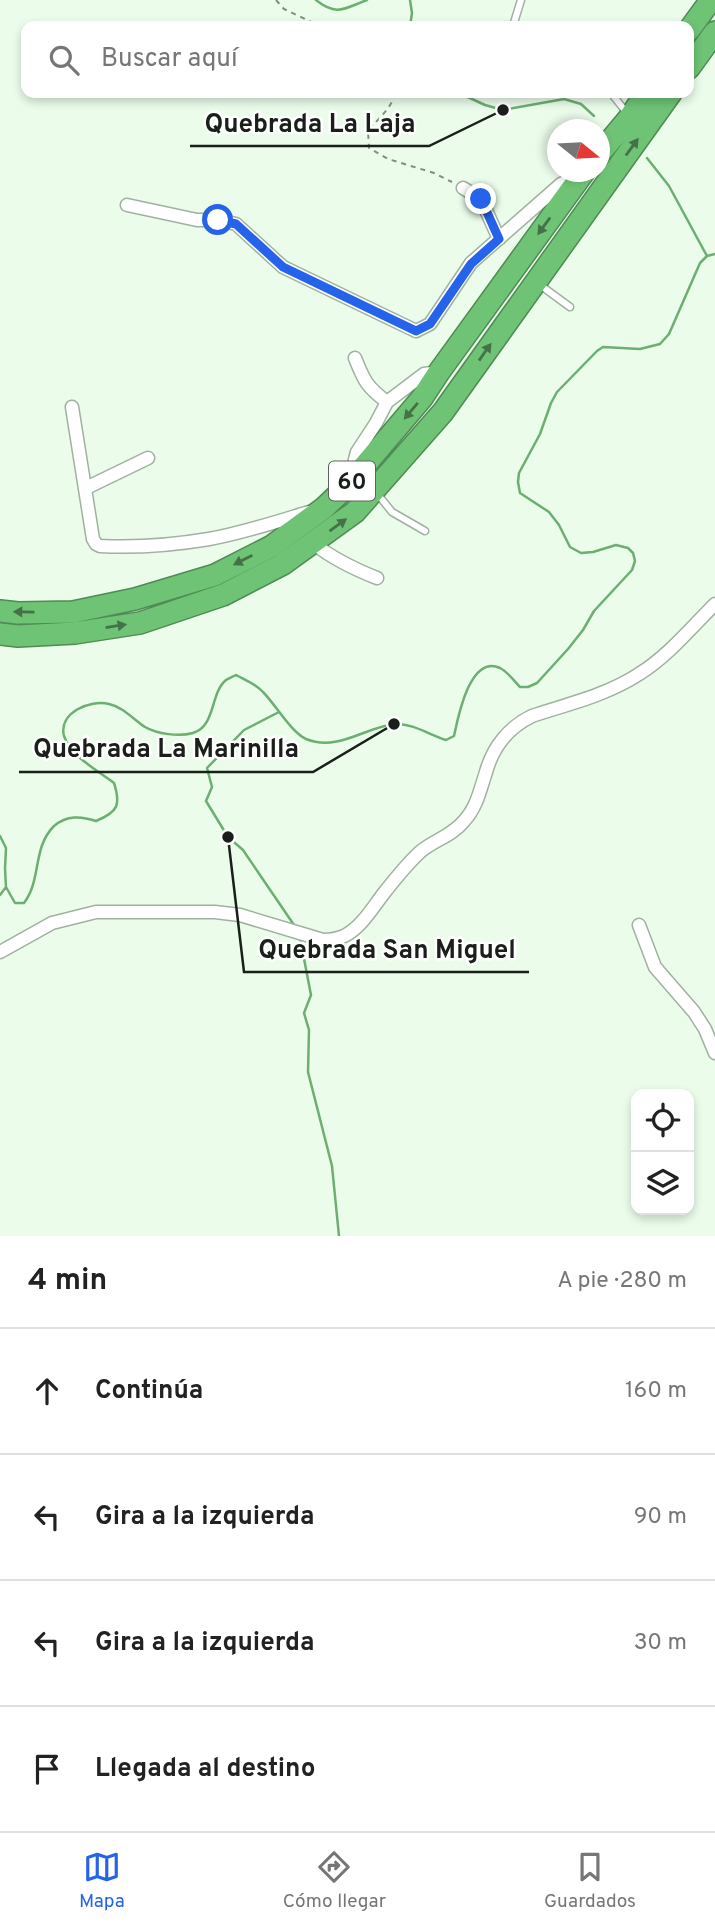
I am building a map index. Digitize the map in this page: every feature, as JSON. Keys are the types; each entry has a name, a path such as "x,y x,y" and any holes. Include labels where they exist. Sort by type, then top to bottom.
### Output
{"highway":[{"path":"694,23 711,0"},
{"path":"694,61 715,32"},
{"path":"610,141 643,98"},
{"name":"60","path":"0,634 18,636 75,633 140,623 223,595 283,564 355,512 443,412 667,98"},
{"name":"60","path":"0,611 73,611 135,599 215,575 272,545 324,508 349,484 422,398 577,182"}],"street":[{"path":"127,205 197,220 218,220 236,224 283,267 416,331 430,324 471,264 565,182"},
{"path":"463,188 481,199 499,239"},
{"path":"355,358 365,382 387,402"},
{"path":"349,484 357,452 387,402 424,374 439,372"},
{"path":"72,407 93,539 100,546 132,547 209,539 247,531 324,508"},
{"path":"86,488 148,458"},
{"path":"313,543 349,567 377,578"},
{"path":"0,952 52,923 96,912 215,912 240,915 323,940 346,935 367,916 415,857 426,847 452,833 465,820 478,799 487,768 505,734 532,716 610,690 639,674 715,604"},
{"path":"639,925 655,967 694,1012 715,1053"}],"lane":[{"path":"515,21 521,0"},
{"path":"615,98 630,117"},
{"path":"535,282 570,307"},
{"path":"374,490 392,512 425,531"}],"path":[{"path":"276,0 284,9 309,21"},
{"path":"394,98 391,107 368,131 369,148 388,159 433,173 463,188"}],"waterway":[{"path":"316,0 336,10 367,0"},
{"path":"410,0 411,21"},
{"path":"470,98 503,110 564,99 581,104 594,116"},
{"path":"647,158 669,186 707,256"},
{"path":"0,836 6,848 6,887 15,903 24,903 30,894 43,844 54,826 74,818 96,821 116,807 114,783 76,755 64,736 66,721 77,709 85,706 109,704 123,710 150,729 168,734 193,733 206,724 221,686 236,675 260,689 306,739 329,743 384,726 401,724 446,740 454,736 462,702 473,678 481,670 490,666 500,668 520,687 537,683 568,649 594,611 632,570 635,561 628,548 616,545 581,553 570,547 549,512 520,493 519,473 540,434 557,392 603,347 640,349 660,344 669,334 700,263 707,256 715,254"},
{"path":"279,712 244,730 207,768 212,787 206,801 228,837 243,850 294,925"},
{"path":"0,895 6,887"},
{"path":"300,938 311,995 304,1013 309,1030 308,1072 332,1166 339,1236"}],"place":[{"name":"Quebrada La Laja","path":"503,110"},
{"name":"Quebrada La Marinilla","path":"394,724"},
{"name":"Quebrada San Miguel","path":"228,837"}],"route":[{"path":"218,220 236,224 283,267 416,331 430,324 471,264 499,239 481,199"}]}
